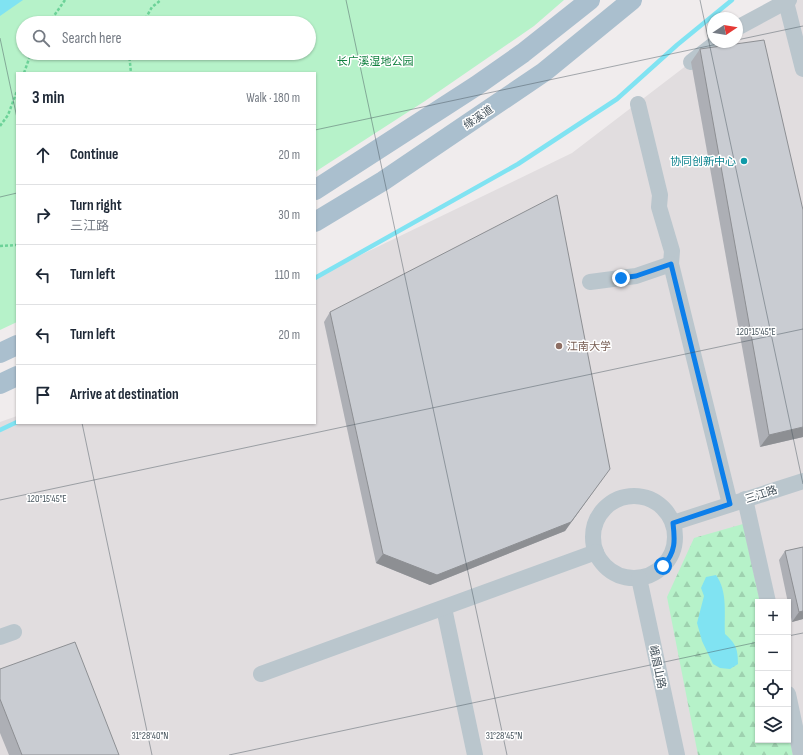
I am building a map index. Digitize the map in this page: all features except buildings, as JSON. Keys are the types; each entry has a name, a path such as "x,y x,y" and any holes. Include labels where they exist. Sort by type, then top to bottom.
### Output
{"main road":[{"path":"316,189 476,86 523,53 590,0"},
{"name":"缘溪道","path":"316,221 383,181 544,72 632,0"},
{"path":"0,353 16,345"},
{"path":"0,384 16,376"}],"street":[{"path":"743,25 787,1 803,69"},
{"path":"691,62 709,48"},
{"path":"638,104 660,195 659,207 672,251 671,264 730,504"},
{"path":"590,282 636,276 671,264"},
{"name":"三江路","path":"673,523 803,481"},
{"path":"633,496 645,498 657,503 667,512 673,523 675,541 670,559 656,572 639,578 621,576 606,567 596,552 593,539 597,521 609,505 620,499 633,496"},
{"path":"746,499 767,599"},
{"path":"261,674 596,552"},
{"name":"峨眉山路","path":"639,578 677,755"},
{"path":"444,608 475,755"},
{"path":"791,707 801,755"}],"path":[{"path":"54,16 65,0"},
{"path":"147,16 152,7 161,0"},
{"path":"24,72 29,60"},
{"path":"130,60 131,72"},
{"path":"0,126 8,115 16,94"},
{"path":"0,246 16,245"}],"shaded area":[{"name":"江南大学","path":"793,0 803,0 803,755 0,755 0,422 16,416 16,424 316,424 316,277 572,153 691,62 713,48 743,48 743,30"}],"green space":[{"name":"长广溪湿地公园","path":"0,0 564,0 534,26 425,101 316,171 316,72 16,72 16,322 0,330"},
{"path":"743,524 759,599 755,599 755,743 790,743 793,755 698,755 667,597 694,538"}],"water":[{"path":"0,0 23,0 0,16"},
{"path":"716,575 720,582 724,596 725,634 736,647 738,654 738,664 730,669 720,668 713,664 702,641 697,623 704,596 701,588 706,577"}],"waterway":[{"path":"316,277 518,164 617,99 677,45 732,0"},
{"path":"0,430 16,422"}],"place":[{"name":"协同创新中心","path":"744,161"},
{"name":"江南大学","path":"559,346"}],"route":[{"path":"621,278 636,276 671,264 730,504 673,523 675,541 670,559 663,566"}]}
